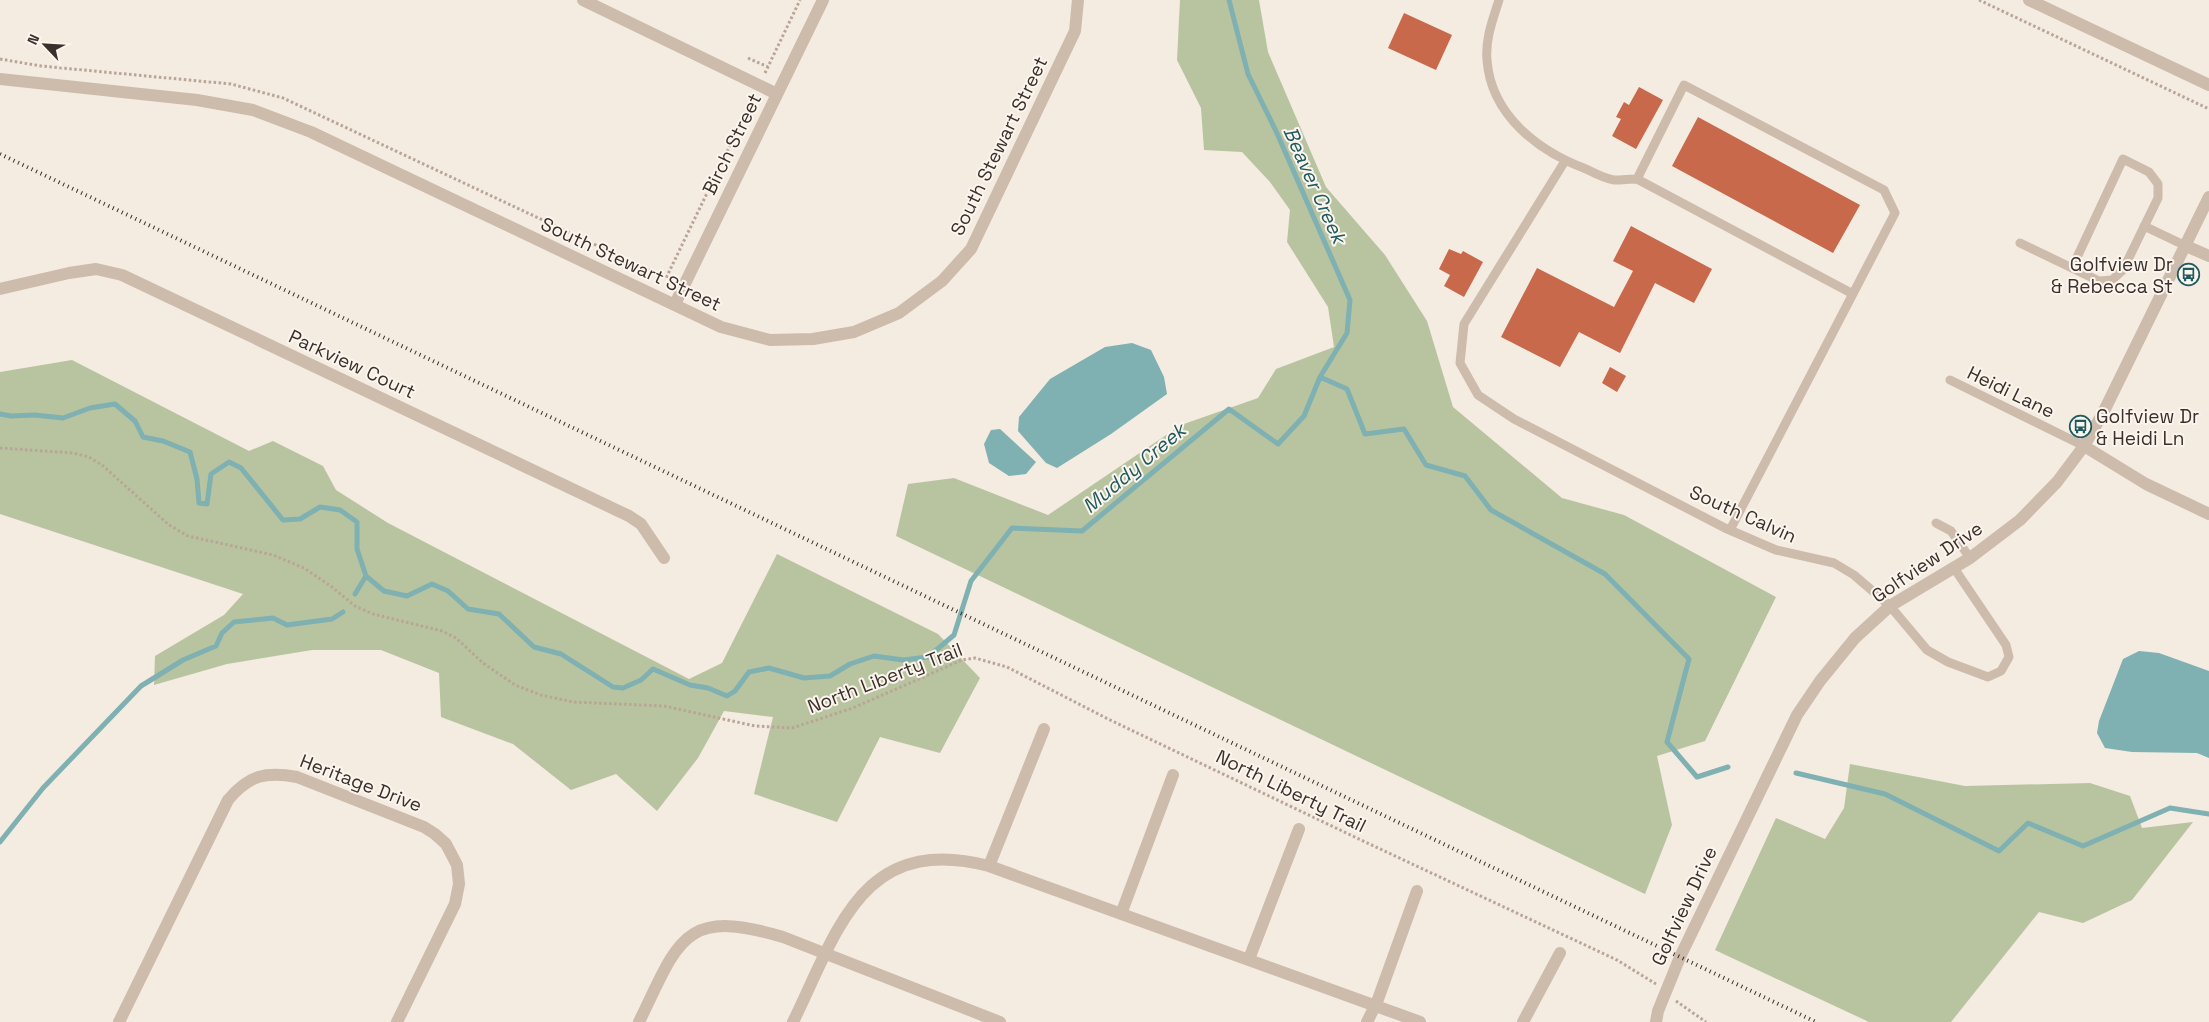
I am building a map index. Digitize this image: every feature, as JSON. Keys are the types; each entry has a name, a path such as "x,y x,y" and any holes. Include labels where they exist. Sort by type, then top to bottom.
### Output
{"street":[{"path":"583,0 777,94"},
{"name":"Birch Street","path":"675,304 823,0"},
{"name":"South Stewart Street","path":"0,79 197,100 253,110 311,132 720,327 770,340 813,339 854,332 899,312 942,282 971,249 1075,31 1078,0"},
{"path":"2029,0 2209,85"},
{"name":"Golfview Drive","path":"1656,1022 1665,991 1684,948 1797,715 1820,681 1855,638 1890,606 1970,558 2020,520 2057,482 2084,446 2104,411 2209,197"},
{"path":"2186,246 2209,256"},
{"name":"Parkview Court","path":"0,289 69,273 96,270 122,275 629,516 641,524 664,558"},
{"path":"2084,446 2146,484 2209,514"},
{"path":"989,866 1044,728"},
{"name":"Heritage Drive","path":"119,1022 228,800 235,791 251,780 277,773 297,777 424,827 446,844 457,865 459,884 455,904 397,1022"},
{"path":"1121,914 1173,775"},
{"path":"1249,960 1299,830"},
{"path":"793,1022 852,906 865,891 886,874 922,860 941,858 964,859 989,866 1420,1022"},
{"path":"1366,1022 1374,1006 1417,891"},
{"path":"639,1022 668,963 682,942 700,930 723,925 752,928 783,937 1000,1022"},
{"path":"1523,1022 1560,952"}],"lane":[{"path":"1499,0 1490,29 1487,59 1493,89 1506,112 1528,138 1565,161 1612,180 1637,179 1853,294"},
{"path":"1637,179 1684,85 1884,190 1895,212 1730,530"},
{"path":"2020,243 2099,281 2112,280 2123,270 2158,198 2158,184 2149,172 2123,159 2072,268"},
{"name":"South Calvin","path":"1565,161 1464,324 1460,363 1478,394 1514,419 1730,530 1776,550 1834,563 1854,575 1890,606 1927,650 1988,677 2001,671 2009,657 2006,645 1954,568"},
{"path":"2144,226 2186,246"},
{"name":"Heidi Lane","path":"1950,380 2084,446"},
{"path":"1936,523 1951,530 1970,558"}],"path":[{"path":"666,278 800,0"},
{"path":"1979,0 2209,109"},
{"path":"748,58 768,67"},
{"name":"North Liberty Trail","path":"0,448 89,457 102,465 168,525 188,536 274,555 304,568 355,606 373,614 442,631 456,638 484,663 515,684 541,695 573,702 664,706 755,726 792,728 853,708 962,660 975,658 987,660 1007,667 1335,828 1617,960 1665,991 1706,1022"}],"green space":[{"path":"1180,0 1259,0 1268,52 1326,187 1385,255 1427,321 1453,407 1562,498 1624,515 1776,597 1705,741 1657,756 1672,825 1645,894 896,536 908,484 954,478 1048,515 1181,425 1258,398 1276,369 1334,347 1328,307 1287,242 1290,210 1270,182 1242,152 1204,150 1201,108 1177,60"},
{"path":"72,360 249,451 273,441 323,466 336,490 388,523 689,679 722,663 777,554 938,634 980,678 940,753 880,737 837,822 754,794 773,717 724,711 698,758 657,811 616,774 571,790 513,744 441,717 439,673 381,650 312,650 227,664 154,685 155,656 224,615 243,594 0,514 0,372"},
{"path":"1850,764 1965,786 2090,783 2130,796 2142,828 2193,822 2132,900 2083,923 2039,912 1951,1022 1869,1022 1715,950 1776,818 1825,839 1844,808"}],"water":[{"path":"1132,343 1151,350 1164,377 1167,394 1111,434 1057,468 1046,463 1018,431 1019,417 1050,379 1105,347"},
{"path":"1000,429 1036,462 1026,474 1009,476 989,463 984,444 991,430"},
{"path":"2139,651 2159,653 2209,671 2209,758 2197,753 2132,752 2105,748 2097,733 2099,721 2123,659"}],"building":[{"path":"1404,13 1452,35 1436,70 1388,48"},
{"path":"1639,87 1663,100 1636,149 1612,136 1621,119 1616,117 1624,102 1629,105"},
{"path":"1698,117 1860,205 1833,253 1672,166"},
{"path":"1631,226 1712,269 1694,303 1655,283 1620,353 1579,332 1560,367 1501,337 1537,268 1614,307 1633,271 1613,261"},
{"path":"1449,249 1461,254 1463,251 1483,262 1464,297 1444,286 1450,275 1439,269"},
{"path":"1610,367 1626,376 1617,392 1602,383"}],"waterway":[{"name":"Beaver Creek","path":"1229,0 1248,74 1276,131 1350,300 1347,333 1320,377"},
{"name":"Muddy Creek","path":"0,414 63,418 90,408 115,404 135,421 143,437 163,441 190,452 197,479 199,503 207,504 211,474 229,462 241,468 283,520 300,519 320,507 340,510 357,522 357,549 366,576 384,591 407,596 432,584 448,591 468,609 499,614 534,647 561,654 613,687 623,688 641,680 653,669 690,685 708,688 727,696 735,691 749,672 769,668 804,678 830,676 850,664 874,656 903,660 928,657 954,635 971,581 1012,528 1082,531 1229,409 1278,444 1304,416 1320,377 1347,389 1365,434 1404,429 1426,465 1465,476 1491,510 1605,574 1689,659 1667,742 1697,777 1728,767"},
{"path":"355,594 366,576"},
{"path":"0,842 43,788 141,686 183,660 216,646 222,633 234,622 273,618 287,625 332,619 343,612"},
{"name":"Muddy Creek","path":"1796,773 1885,794 1999,851 2028,823 2083,846 2170,808 2209,814"}],"railway":[{"path":"0,154 1816,1022"}],"place":[{"name":"Golfview Dr & Rebecca St","path":"2189,275"},
{"name":"Golfview Dr & Heidi Ln","path":"2080,427"}]}
